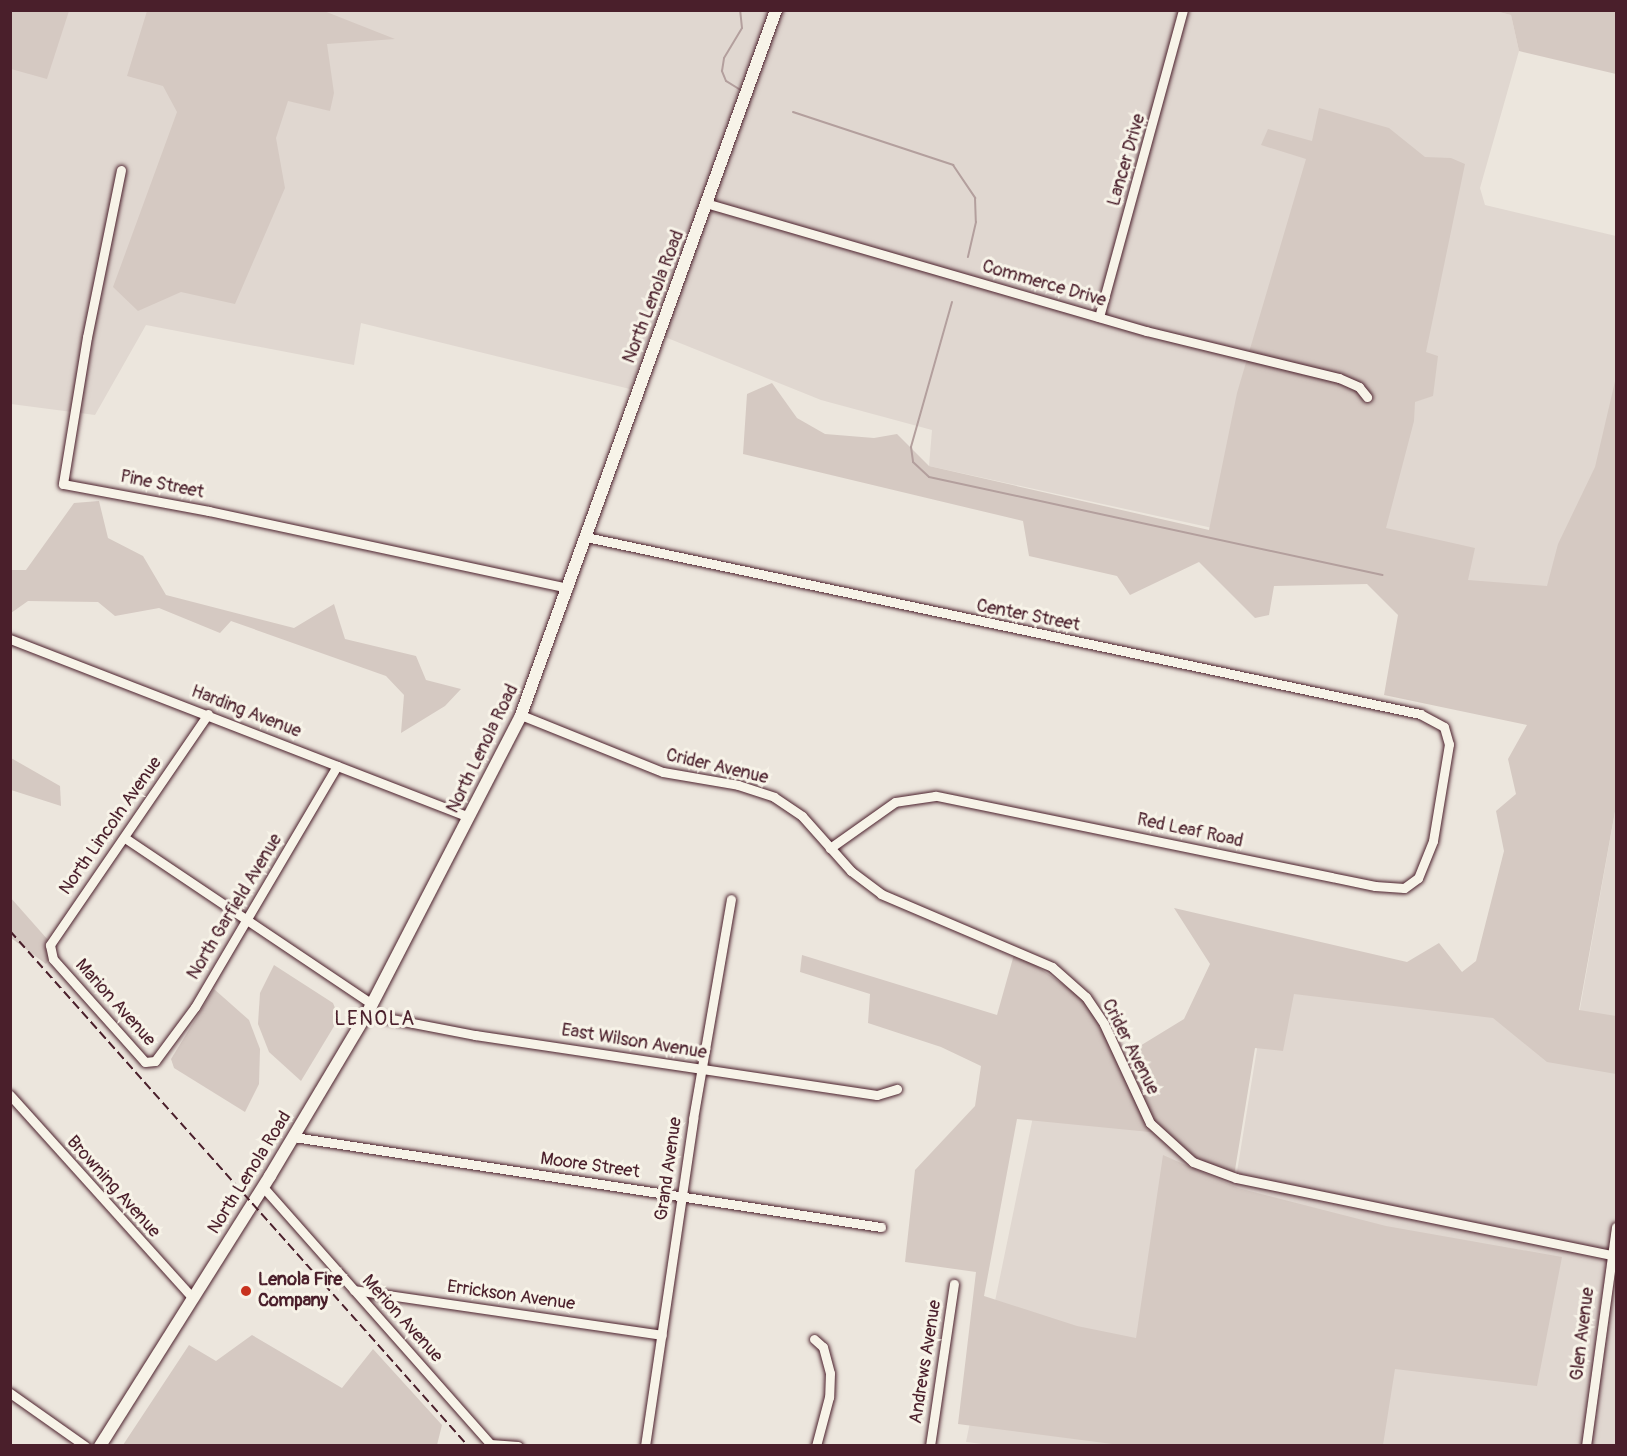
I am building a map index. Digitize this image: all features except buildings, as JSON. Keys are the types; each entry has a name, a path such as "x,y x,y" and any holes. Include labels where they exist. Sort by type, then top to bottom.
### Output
{"main road":[{"name":"North Lenola Road","path":"100,1446 294,1137 369,1009 521,715 709,204 776,10"}],"street":[{"name":"Lancer Drive","path":"1099,317 1183,10"},
{"name":"Pine Street","path":"122,170 87,337 63,484 208,511 568,588"},
{"name":"Commerce Drive","path":"709,204 1099,317 1338,378 1359,387 1367,397"},
{"name":"Center Street","path":"586,537 958,619 1383,705 1436,721 1444,727 1449,744"},
{"name":"Harding Avenue","path":"10,639 469,817"},
{"name":"North Lincoln Avenue","path":"53,959 50,945 54,937 125,838 208,714"},
{"name":"Crider Avenue","path":"521,715 663,772 763,792 793,809 860,879 892,900 1039,960 1064,976 1086,997 1104,1024 1150,1123 1193,1162 1236,1178 1611,1255"},
{"name":"Red Leaf Road","path":"830,848 895,802 935,796 1375,886 1404,888 1418,878 1433,841 1449,744"},
{"name":"North Garfield Avenue","path":"155,1061 195,1007 337,766"},
{"path":"125,838 246,918 369,1009"},
{"name":"Grand Avenue","path":"645,1446 682,1196 731,899"},
{"name":"Marion Avenue","path":"53,959 138,1057 145,1062 155,1061"},
{"name":"East Wilson Avenue","path":"369,1009 703,1069 877,1095 897,1089"},
{"name":"Browning Avenue","path":"10,1095 193,1298"},
{"name":"Moore Street","path":"294,1137 881,1227"},
{"name":"Merion Avenue","path":"263,1187 491,1444"},
{"name":"Glen Avenue","path":"1586,1446 1611,1255 1617,1227"},
{"name":"Andrews Avenue","path":"930,1446 954,1284"},
{"name":"Errickson Avenue","path":"354,1290 662,1335"},
{"path":"814,1339 823,1347 830,1373 829,1397 816,1446"},
{"path":"10,1393 85,1446"},
{"path":"491,1444 518,1446"}],"shaded area":[{"path":"10,11 69,11 47,79 11,69"},
{"path":"11,11 1495,11 1511,15 1519,51 1480,188 1485,205 1616,236 1616,387 1568,599 1468,584 929,466 932,430 821,400 655,333 630,389 361,323 354,365 146,325 95,415 11,404"},
{"path":"147,11 324,11 395,39 327,44 334,93 330,111 288,101 276,138 285,188 235,304 181,292 138,311 113,287 177,112 163,86 127,76"},
{"path":"1495,11 1616,11 1616,74 1519,51 1511,15"},
{"path":"1319,108 1389,128 1425,157 1451,158 1465,164 1426,352 1438,356 1433,396 1415,402 1414,421 1386,528 1475,548 1468,580 1547,586 1558,544 1595,467 1616,377 1616,806 1579,1010 1616,1016 1616,1074 1547,1062 1493,1018 1294,994 1283,1051 1255,1048 1234,1176 1170,1145 1160,1133 1017,1119 984,1296 1077,1326 1136,1338 1163,1155 1238,1188 1386,1226 1562,1257 1537,1386 1395,1369 1383,1445 1120,1445 958,1424 976,1272 905,1262 915,1170 975,1106 981,1066 941,1047 868,1023 870,994 800,972 802,955 997,1015 1015,951 1090,1003 1117,1060 1184,1019 1210,964 1174,908 1407,962 1439,943 1462,972 1476,961 1504,851 1496,811 1516,794 1508,759 1527,725 1384,695 1398,615 1367,584 1274,586 1269,615 1255,618 1199,562 1130,595 1117,576 1029,556 1023,521 743,454 747,394 772,383 797,418 825,434 874,438 897,434 929,466 1209,530 1237,393 1306,159 1261,145 1268,129 1312,141"},
{"path":"99,501 108,538 143,556 166,595 294,628 334,604 345,639 416,656 426,680 461,689 445,706 401,733 404,695 386,676 231,621 220,633 159,608 115,616 98,602 28,601 11,613 11,570 26,570 74,503"},
{"path":"11,758 60,786 61,806 11,790"},
{"path":"1616,806 1616,1445 999,1446 966,1442 1043,1068 1128,1076 1181,1153 1236,1178 1268,981 1576,1031"},
{"path":"10,897 56,949 46,964 11,938"},
{"path":"274,965 333,1003 339,1018 301,1081 269,1052 258,1024 260,993"},
{"path":"214,989 249,1020 260,1049 259,1084 245,1112 174,1068 171,1059"},
{"path":"252,1335 342,1388 373,1349 442,1425 437,1445 123,1445 189,1345 216,1361"}],"waterway":[{"path":"739,89 726,81 722,71 724,58 742,28 740,10"},
{"path":"793,112 953,165 975,198 976,222 968,257"},
{"path":"952,302 911,447 913,462 929,477 1383,575"}],"railway":[{"path":"10,931 468,1446"}],"place":[{"name":"Lenola Fire Company","path":"246,1291"}],"district":[{"name":"LENOLA","path":"375,1018"}]}
